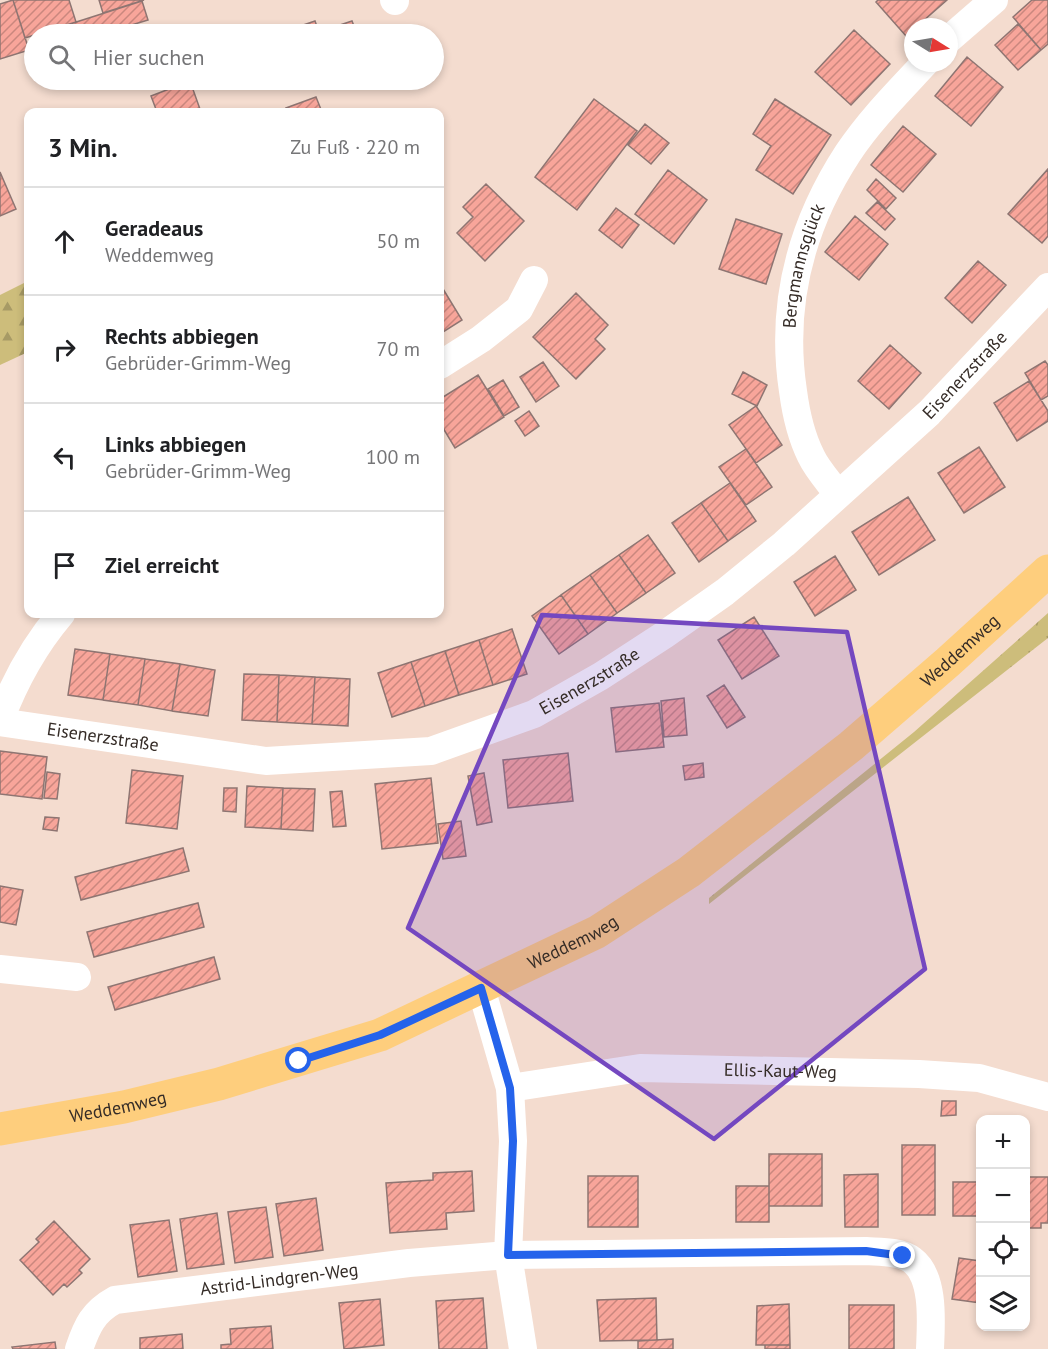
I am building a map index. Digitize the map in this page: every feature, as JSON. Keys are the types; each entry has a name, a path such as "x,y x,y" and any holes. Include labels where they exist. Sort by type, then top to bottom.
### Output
{"main road":[{"name":"Weddemweg","path":"0,1129 124,1107 299,1061 380,1035 597,932 689,872 851,746 1048,571"}],"street":[{"path":"958,31 994,0"},
{"name":"Bergmannsglück","path":"837,493 811,458 797,420 787,342 794,284 820,204 848,153 878,114 917,72"},
{"path":"444,362 481,339 519,309 534,280"},
{"name":"Eisenerzstraße","path":"0,721 266,761 431,751 534,714 601,676 725,592 784,544 837,493 929,413 1048,287"},
{"path":"0,721 17,677 42,636 58,618"},
{"path":"0,969 77,976"},
{"path":"481,988 510,1088 513,1141 508,1255 523,1349"},
{"name":"Ellis-Kaut-Weg","path":"510,1088 652,1068 919,1074 979,1078 1048,1097"},
{"name":"Astrid-Lindgren-Weg","path":"79,1349 88,1322 103,1306 115,1300 409,1263 508,1255 866,1251 893,1254 912,1260 925,1277 929,1297 930,1349"}],"highlighted area":[{"path":"542,615 847,632 925,969 714,1139 408,928"}],"green space":[{"path":"24,283 24,354 0,365 0,295"},
{"path":"1048,613 1048,638 709,904 709,898 914,732"}],"building":[{"path":"13,0 69,0 76,22 24,24 24,35"},
{"path":"13,0 24,34 24,52 0,59 0,4"},
{"path":"99,0 144,0 103,13"},
{"path":"878,0 947,0 926,18 904,18 904,34 876,2"},
{"path":"1032,0 1048,0 1048,44 1041,50 1013,17"},
{"path":"142,1 148,20 135,24 70,24"},
{"path":"1018,24 1041,50 1018,70 995,45"},
{"path":"854,30 890,64 851,105 815,72"},
{"path":"967,57 1003,87 971,126 935,96 955,72 958,72 958,68"},
{"path":"167,90 193,90 200,108 156,108 151,96"},
{"path":"316,97 320,108 286,108"},
{"path":"594,99 637,131 577,210 535,177"},
{"path":"775,99 831,135 793,194 756,170 771,146 753,134"},
{"path":"645,124 669,143 651,164 628,145"},
{"path":"903,126 936,154 903,192 871,165"},
{"path":"1048,169 1048,236 1042,243 1008,214"},
{"path":"668,170 707,200 674,244 635,214"},
{"path":"0,172 16,209 0,216"},
{"path":"876,179 896,198 886,209 867,190"},
{"path":"486,184 524,221 485,261 457,233 473,217 463,207"},
{"path":"877,202 895,219 885,230 866,213"},
{"path":"616,208 639,225 622,248 599,230"},
{"path":"855,216 888,244 859,280 825,252"},
{"path":"736,219 782,234 766,284 719,269"},
{"path":"978,261 1006,285 972,323 945,298"},
{"path":"444,291 462,320 444,331"},
{"path":"576,293 608,325 595,339 605,349 576,379 533,337"},
{"path":"890,345 921,373 889,409 858,381"},
{"path":"1045,361 1048,365 1048,396 1041,400 1025,373"},
{"path":"543,362 559,386 536,402 520,377"},
{"path":"743,372 767,385 757,406 732,394"},
{"path":"478,375 504,417 455,448 444,430 444,396"},
{"path":"503,380 519,407 504,416 488,389"},
{"path":"1029,381 1048,411 1048,421 1017,441 994,403"},
{"path":"756,406 782,445 756,463 729,425"},
{"path":"529,411 539,426 525,436 515,421"},
{"path":"979,447 1005,487 964,513 938,473"},
{"path":"746,449 772,487 746,505 719,467"},
{"path":"730,483 756,521 728,541 701,503"},
{"path":"908,497 935,540 879,575 852,532"},
{"path":"701,503 728,541 699,562 672,523"},
{"path":"648,535 675,573 646,593 619,555"},
{"path":"619,555 646,593 617,613 590,575"},
{"path":"835,556 856,590 815,616 794,582"},
{"path":"590,575 617,613 588,634 561,595"},
{"path":"561,595 588,634 559,654 532,616"},
{"path":"754,617 779,656 742,679 718,640"},
{"path":"512,629 527,674 493,685 479,640"},
{"path":"479,640 493,685 459,695 445,651"},
{"path":"75,649 110,654 103,700 68,695"},
{"path":"445,651 459,695 425,706 411,662"},
{"path":"110,654 145,659 138,705 103,700"},
{"path":"145,659 180,664 172,711 138,705"},
{"path":"411,662 425,706 392,717 378,673"},
{"path":"180,664 215,670 208,716 172,711"},
{"path":"244,674 279,675 277,722 242,720"},
{"path":"279,675 315,677 312,724 277,722"},
{"path":"315,677 350,679 348,726 312,724"},
{"path":"724,685 745,717 727,728 707,696"},
{"path":"684,698 687,735 664,737 661,701"},
{"path":"659,703 664,747 616,752 611,708"},
{"path":"0,751 47,757 42,799 0,794"},
{"path":"568,753 573,801 508,808 503,760"},
{"path":"703,763 704,777 685,780 683,766"},
{"path":"132,770 183,776 177,829 126,823"},
{"path":"47,772 60,774 57,799 44,798"},
{"path":"484,773 492,822 477,825 468,776"},
{"path":"431,778 438,843 382,849 375,784"},
{"path":"247,786 283,788 281,829 245,827"},
{"path":"224,788 237,788 236,812 223,811"},
{"path":"283,788 315,789 313,831 281,829"},
{"path":"342,791 346,826 333,827 330,792"},
{"path":"45,817 59,818 57,831 43,829"},
{"path":"461,821 466,856 443,859 438,824"},
{"path":"183,848 189,871 81,900 75,877"},
{"path":"0,886 23,890 16,925 0,922"},
{"path":"198,903 204,927 94,957 87,932"},
{"path":"214,957 220,979 115,1010 108,987"},
{"path":"942,1101 956,1101 956,1115 941,1116"},
{"path":"902,1145 935,1145 935,1215 902,1215"},
{"path":"769,1154 822,1154 822,1206 769,1206"},
{"path":"472,1171 474,1211 446,1213 447,1229 390,1233 386,1183 433,1180 433,1173"},
{"path":"878,1174 878,1227 845,1227 844,1175"},
{"path":"588,1176 638,1176 638,1227 588,1227"},
{"path":"1030,1177 1048,1177 1048,1223 1041,1223 1041,1228 1030,1228"},
{"path":"953,1182 976,1182 976,1216 953,1216"},
{"path":"736,1186 769,1186 769,1222 736,1222"},
{"path":"316,1198 323,1250 284,1256 276,1204"},
{"path":"266,1207 273,1257 235,1263 228,1212"},
{"path":"217,1213 224,1264 187,1269 180,1219"},
{"path":"169,1220 177,1271 138,1277 130,1225"},
{"path":"54,1221 90,1259 79,1270 82,1273 67,1287 64,1284 53,1295 20,1260 39,1242 36,1239"},
{"path":"959,1258 976,1260 976,1302 952,1299"},
{"path":"483,1298 487,1349 439,1349 436,1301"},
{"path":"656,1298 657,1340 600,1341 597,1300"},
{"path":"380,1299 384,1345 344,1349 339,1303"},
{"path":"789,1304 790,1345 756,1345 757,1306"},
{"path":"849,1305 894,1305 894,1349 849,1349"},
{"path":"271,1326 273,1349 221,1349 221,1345 231,1344 230,1329"},
{"path":"182,1334 183,1349 140,1349 140,1338"},
{"path":"673,1339 673,1349 638,1349 638,1341"},
{"path":"55,1342 56,1349 13,1349 12,1347"},
{"path":"765,1345 790,1345 790,1349 765,1349"}],"route":[{"path":"299,1061 380,1035 481,988 510,1088 513,1141 508,1255 866,1251 903,1256"}]}
